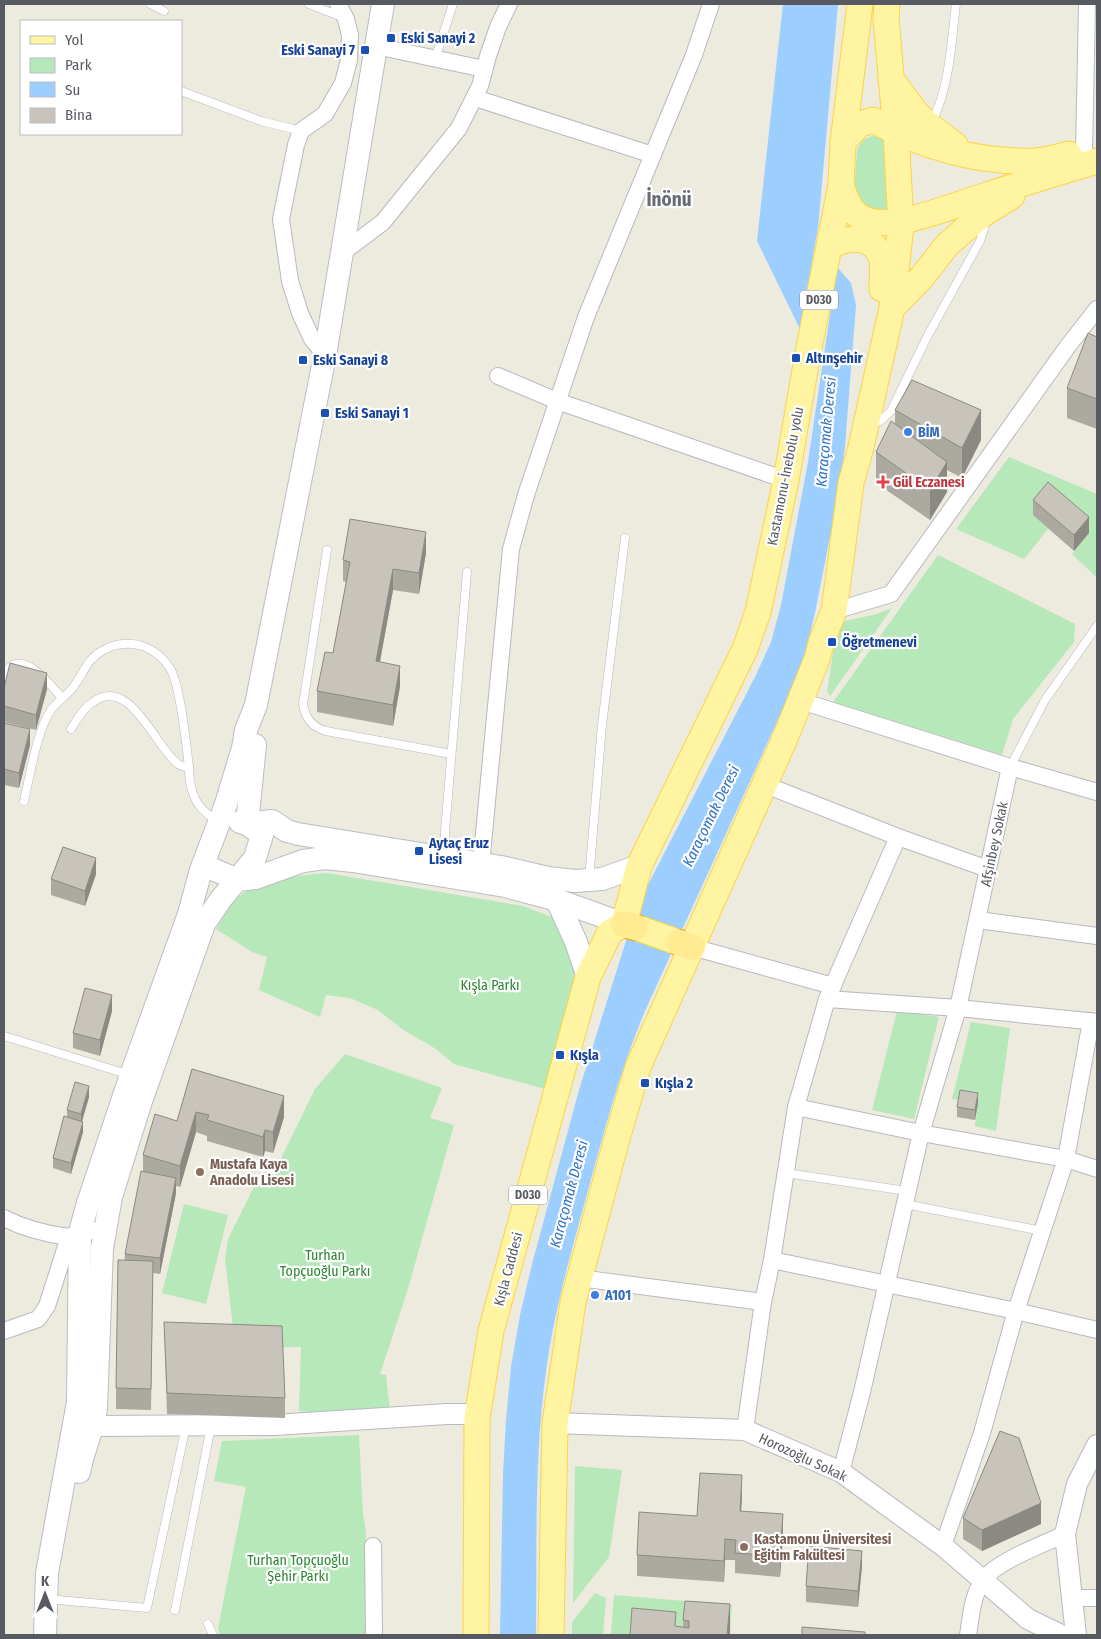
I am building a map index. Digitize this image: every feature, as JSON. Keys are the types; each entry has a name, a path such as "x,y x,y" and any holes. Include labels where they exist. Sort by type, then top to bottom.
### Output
{"main road":[{"path":"247,824 255,739 256,705 324,355 383,4"},
{"name":"Kastamonu-İnebolu yolu","path":"629,926 638,866 745,649 758,612 786,480 808,353 841,185 843,142 860,4"},
{"path":"551,1635 555,1423 573,1302 579,1278 638,1067 686,945 801,701 834,611 851,483 866,426 892,308 901,221 896,132 886,20 887,4"},
{"path":"890,78 917,114 967,154"},
{"path":"843,142 860,124 874,120 896,132 935,146 990,159 1037,160 1093,154"},
{"path":"841,185 846,202 863,219 876,222 901,221 1042,177 1093,154"},
{"path":"892,308 922,277 947,245 980,216 1042,177"},
{"path":"830,247 842,240 860,239 873,244 878,250 882,261 882,305 875,379"},
{"path":"45,1635 47,1573 84,1425 96,1408 99,1299 104,1230 111,1197 139,1079 203,865 226,804 243,748 246,730 256,705"},
{"path":"218,823 230,821 247,824 272,821 287,831 298,834 445,859 480,873 505,886 557,900 686,945"},
{"path":"55,1635 61,1567 82,1456 84,1425 78,1402 75,1235 204,924 221,899 255,858 262,835 247,824"},
{"path":"203,865 238,880 256,878 303,861 325,858 575,882 602,878 638,866"},
{"path":"557,900 576,942 588,977"},
{"name":"Kışla Caddesi","path":"476,1635 478,1414 491,1331 588,977 610,932 629,926"}],"street":[{"path":"324,355 312,339 300,313 290,280 281,219 296,145 301,131 325,114 343,83 348,60 350,35 346,19 338,4"},
{"path":"342,253 383,222 459,128 475,98 498,27 509,4"},
{"path":"480,873 511,549 526,495 586,316 694,55 711,4"},
{"path":"1087,4 1093,154"},
{"path":"376,46 484,69"},
{"path":"475,98 653,155"},
{"path":"834,611 891,594 1068,346 1097,309"},
{"path":"498,376 558,401 786,480"},
{"path":"801,701 1010,767 1097,792"},
{"name":"Afşinbey Sokak","path":"841,1472 862,1392 921,1133 958,1008 1010,767"},
{"path":"763,784 988,870"},
{"path":"745,1430 763,1302 772,1260 796,1107 830,992 898,837"},
{"path":"978,920 1097,936"},
{"path":"686,945 830,992 958,1008 1094,1021 1066,1159 1016,1311 982,1433 943,1546"},
{"path":"796,1107 921,1133 1066,1159 1097,1169"},
{"path":"4,1218 21,1227 46,1234 75,1235 104,1230"},
{"path":"4,1331 38,1319 47,1306 75,1235"},
{"path":"772,1260 1016,1311 1097,1330"},
{"path":"579,1278 763,1302"},
{"path":"84,1425 211,1426 312,1424 394,1417 478,1414"},
{"name":"Horozoğlu Sokak","path":"555,1423 745,1430 841,1472 943,1546 1028,1619 1060,1635"},
{"path":"1076,1635 1065,1534 1076,1484 1097,1445"},
{"path":"968,1635 974,1602 982,1580 993,1570 1065,1534"},
{"path":"373,1546 374,1635"},
{"path":"1072,1598 1097,1598"}],"lane":[{"path":"150,4 164,11"},
{"path":"309,4 346,19"},
{"path":"435,59 453,4"},
{"path":"930,126 938,110 947,81 956,4"},
{"path":"182,90 261,121 301,131"},
{"path":"866,426 886,417 894,404 927,337 980,241 984,229 980,216"},
{"path":"589,881 602,725 625,538"},
{"path":"327,550 303,704 309,722 326,731 451,754"},
{"path":"445,859 445,831 467,572"},
{"path":"1010,767 1045,700 1097,626"},
{"path":"24,801 42,728 51,709 74,686 88,661 104,649 124,644 134,644 149,649 168,665 175,680 192,792 200,808 218,823"},
{"path":"4,677 7,670 12,666 19,664 31,667 62,698"},
{"path":"71,729 93,702 105,696 119,698 135,709 172,759 179,765 188,767"},
{"path":"4,1036 139,1079"},
{"path":"786,1173 906,1198 1042,1231"},
{"path":"58,1600 147,1608 186,1426"},
{"path":"175,1610 211,1426"},
{"path":"208,1624 212,1635"}],"green space":[{"path":"872,136 884,138 888,208 882,210 865,207 854,195 857,150 862,141"},
{"path":"1009,457 1097,494 1097,578 1072,554 1089,533 1048,529 1024,559 956,529"},
{"path":"938,555 1075,624 1074,642 1013,719 1002,755 833,702"},
{"path":"892,608 830,696 827,692 836,634 839,626 845,621 877,614"},
{"name":"Kışla Parkı","path":"327,873 523,906 554,918 579,974 545,1089 454,1064 436,1049 402,1029 378,1010 350,998 326,995 320,1017 259,990 267,957 252,952 216,929 227,910 235,900 254,887 279,879"},
{"path":"897,1011 939,1017 914,1119 872,1110"},
{"path":"971,1022 1010,1028 996,1131 975,1126 978,1103 952,1099"},
{"name":"Turhan Topçuoğlu Parkı","path":"345,1054 442,1088 430,1118 454,1125 407,1292 380,1374 386,1375 390,1410 354,1417 299,1411 301,1347 282,1347 234,1336 225,1259 228,1239 260,1175 271,1179 315,1089"},
{"path":"184,1204 228,1215 206,1304 162,1293"},
{"name":"Turhan Topçuoğlu Şehir Parkı","path":"359,1435 363,1514 366,1533 365,1635 220,1635 218,1628 246,1487 214,1481 222,1441"},
{"path":"575,1466 622,1470 609,1557 573,1603"},
{"path":"595,1593 606,1598 603,1635 572,1635 572,1622"},
{"path":"614,1595 732,1605 730,1634 685,1631 685,1635 611,1635"}],"water":[{"path":"783,4 838,4 818,228 800,329 757,241"},
{"name":"Karaçomak Deresi","path":"837,267 851,283 856,305 845,446 840,486 805,654 793,687 645,1011 613,1101 564,1282 546,1371 538,1470 536,1635 500,1635 503,1473 506,1420 511,1367 520,1315 532,1264 579,1090 637,906 755,677 771,642 781,605 808,462"}],"building":[{"path":"1088,333 1097,337 1097,399 1067,388"},
{"path":"912,380 981,410 962,448 895,410"},
{"path":"891,421 947,462 930,490 876,452"},
{"path":"1048,482 1089,517 1074,535 1033,500"},
{"path":"350,519 426,532 419,573 393,569 376,661 400,666 393,705 317,691 325,652 333,653 350,562 343,560"},
{"path":"10,663 47,673 36,715 4,706 4,688"},
{"path":"4,723 30,729 19,773 4,769"},
{"path":"63,847 96,858 85,891 51,879"},
{"path":"85,988 112,995 100,1040 73,1033"},
{"path":"192,1069 284,1096 273,1132 265,1130 263,1137 207,1120 209,1115 196,1112 180,1166 143,1155 155,1114 177,1121"},
{"path":"75,1082 89,1086 81,1114 67,1110"},
{"path":"960,1090 978,1093 975,1110 957,1107"},
{"path":"64,1116 83,1122 71,1163 53,1158"},
{"path":"141,1171 176,1178 160,1258 125,1254"},
{"path":"118,1260 153,1261 151,1389 116,1388"},
{"path":"164,1322 282,1326 285,1398 167,1393"},
{"path":"1000,1431 1019,1438 1041,1503 982,1530 963,1518"},
{"path":"700,1473 742,1475 740,1511 783,1514 780,1556 735,1553 736,1540 725,1539 724,1561 637,1555 639,1512 697,1516"},
{"path":"809,1546 862,1551 858,1591 806,1586"},
{"path":"685,1601 730,1604 727,1635 630,1635 632,1608 676,1612 675,1626 689,1628 689,1621 683,1620"},
{"path":"802,1627 865,1632 865,1635 802,1635"}],"place":[{"name":"Eski Sanayi 2","path":"391,38"},
{"name":"Eski Sanayi 7","path":"365,50"},
{"name":"Altınşehir","path":"796,358"},
{"name":"Eski Sanayi 8","path":"303,360"},
{"name":"Eski Sanayi 1","path":"325,413"},
{"name":"BİM","path":"908,432"},
{"name":"Gül Eczanesi","path":"883,482"},
{"name":"Öğretmenevi","path":"832,642"},
{"name":"Aytaç Eruz Lisesi","path":"419,851"},
{"name":"Kışla","path":"560,1055"},
{"name":"Kışla 2","path":"645,1083"},
{"name":"Mustafa Kaya Anadolu Lisesi","path":"200,1172"},
{"name":"A101","path":"595,1295"},
{"name":"Kastamonu Üniversitesi Eğitim Fakültesi","path":"744,1547"}],"district":[{"name":"İnönü","path":"669,199"}]}
